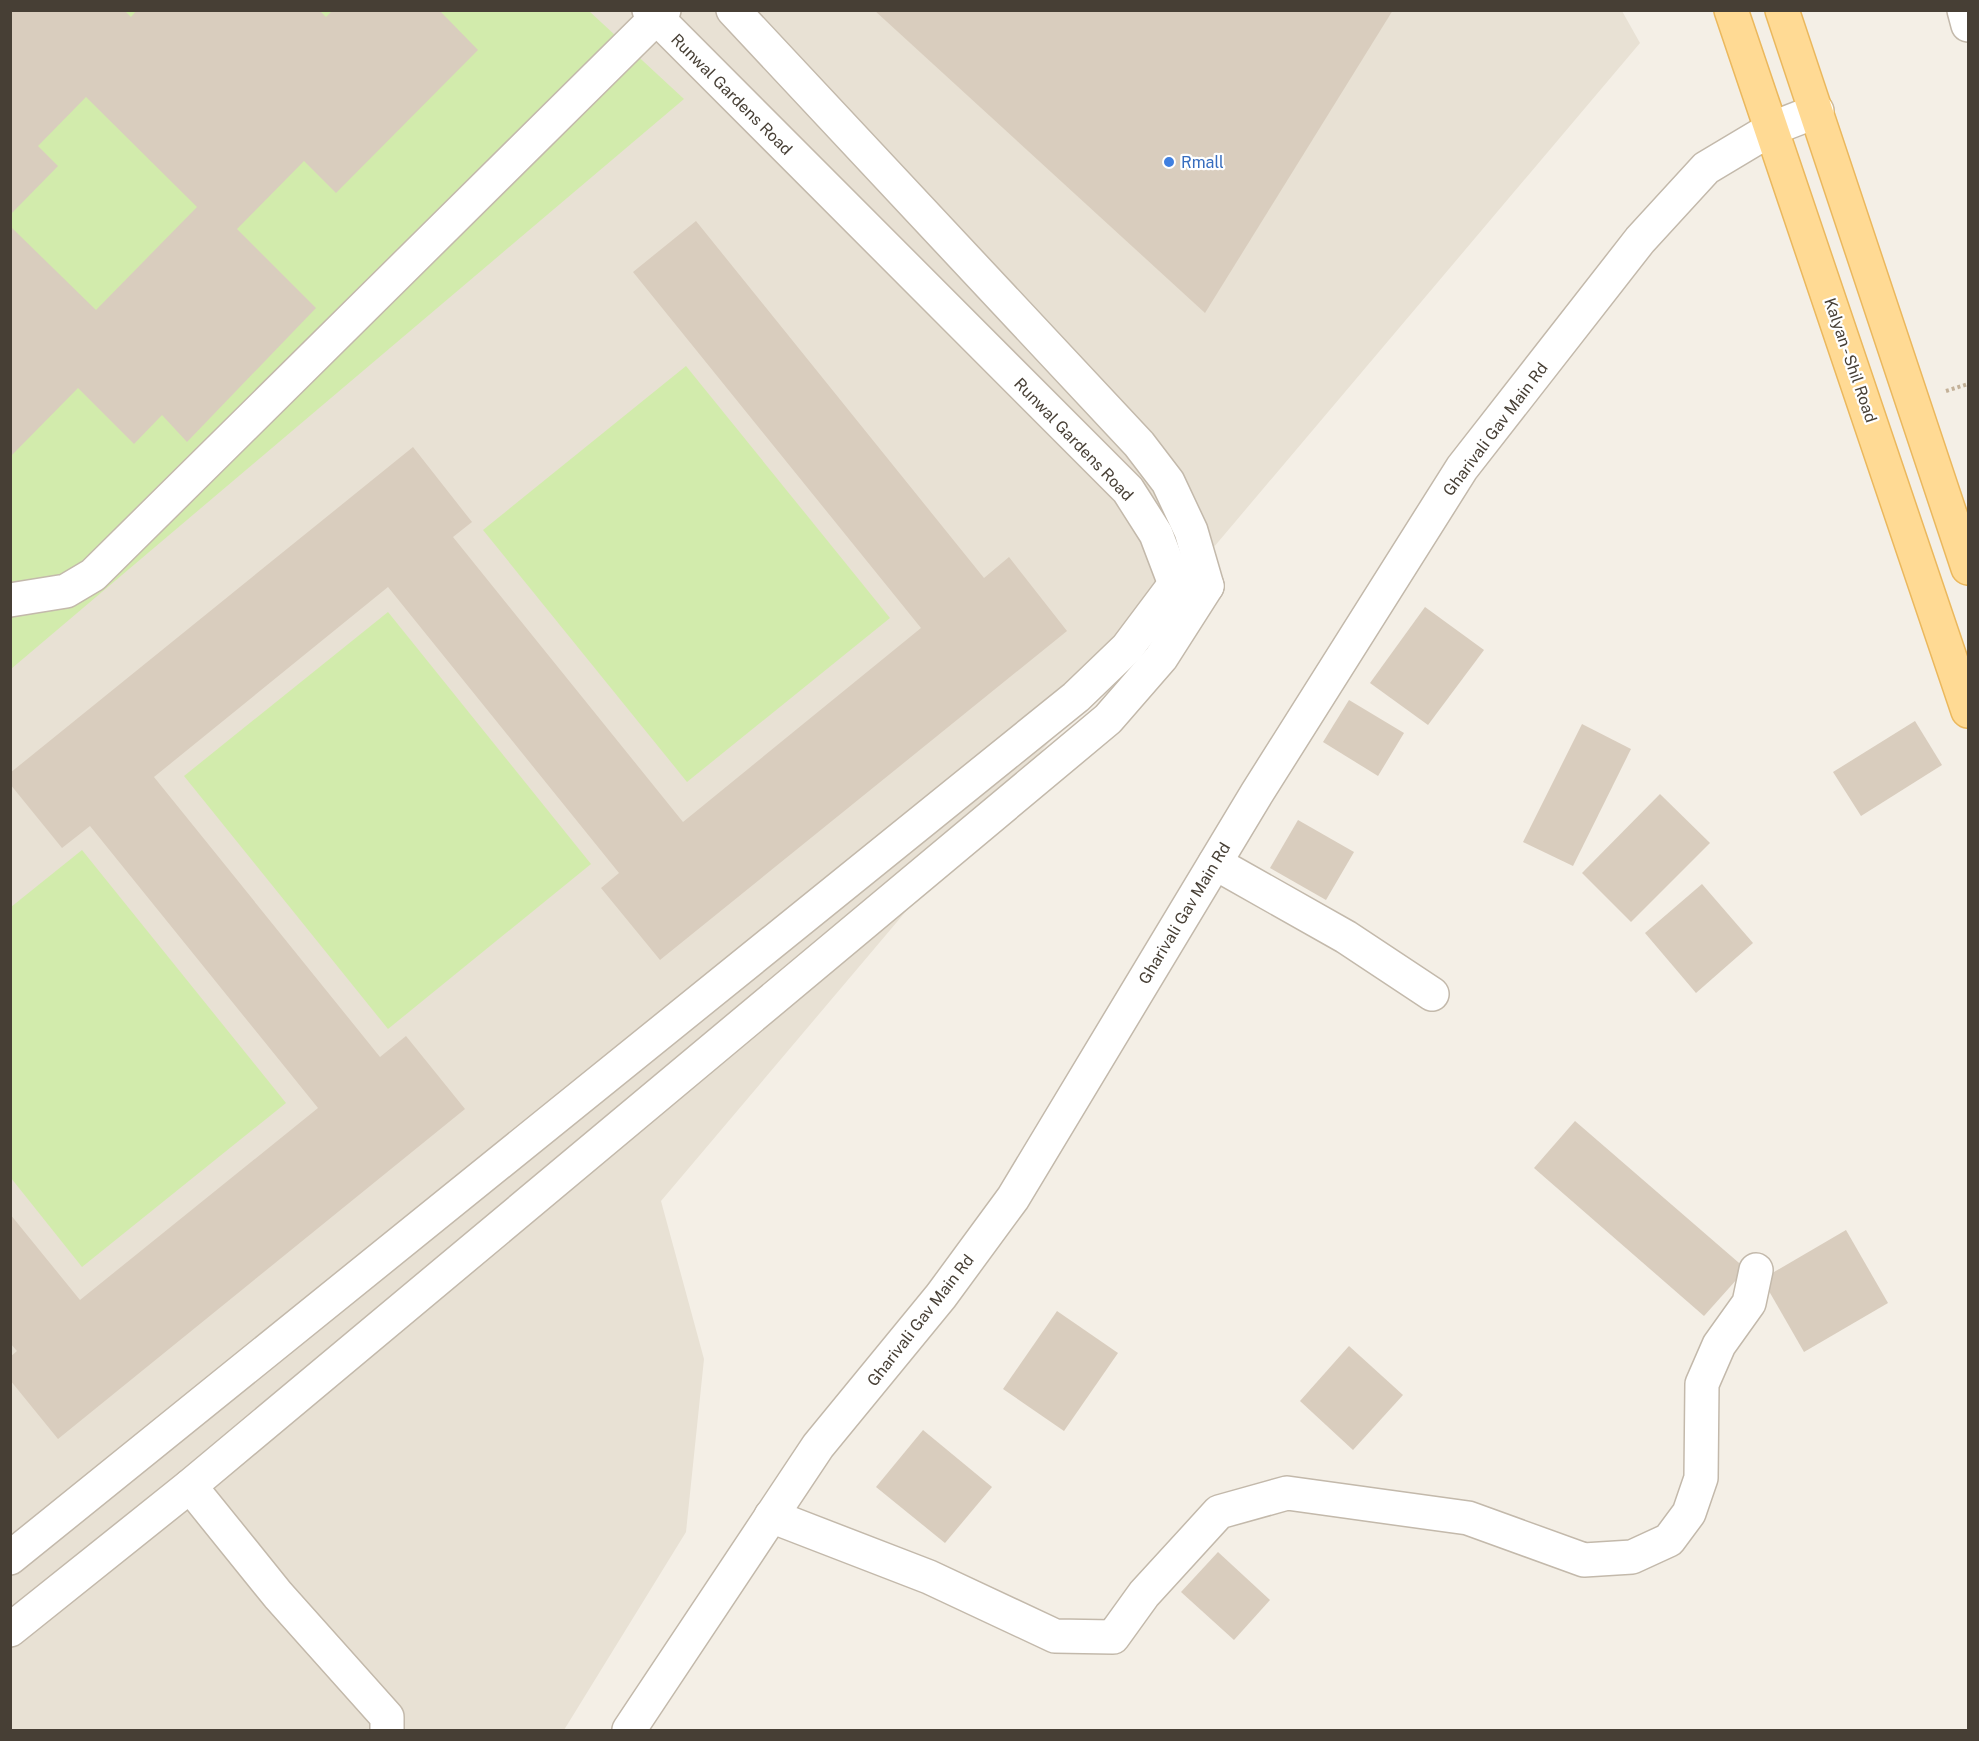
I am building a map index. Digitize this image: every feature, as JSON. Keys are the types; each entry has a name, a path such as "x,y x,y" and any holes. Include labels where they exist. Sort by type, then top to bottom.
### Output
{"main road":[{"name":"Kalyan - Shil Road","path":"1731,10 1773,128 1968,711"},
{"path":"1782,10 1968,568"}],"street":[{"path":"10,1630 190,1486 1108,720 1161,658 1191,585 1191,531 1168,482 1139,444 732,10"},
{"path":"1964,10 1968,25"},
{"path":"10,600 66,591 93,575 656,13"},
{"name":"Runwal Gardens Road","path":"656,13 1128,490 1191,585"},
{"name":"Gharivali Gav Main Rd","path":"629,1731 818,1446 941,1296 1012,1197 1215,863 1462,468 1640,240 1706,168 1773,128 1817,111"},
{"path":"10,1558 1076,697 1191,585"},
{"path":"1215,863 1346,937 1432,994"},
{"path":"771,1516 929,1576 1055,1636 1113,1637 1144,1594 1220,1512 1287,1493 1468,1518 1584,1560 1632,1557 1669,1540 1689,1513 1701,1478 1702,1384 1719,1345 1749,1303 1756,1270"},
{"path":"190,1486 278,1595 387,1717 387,1731"}],"shaded area":[{"path":"11,11 1622,11 1640,43 661,1201 704,1359 686,1532 564,1730 11,1730"}],"green space":[{"path":"11,11 589,11 684,99 11,669"},
{"path":"686,366 890,618 687,782 483,530"},
{"path":"388,612 591,864 388,1029 184,776"},
{"path":"82,850 286,1103 82,1267 11,1178 11,907"}],"building":[{"path":"10,10 124,10 131,17 137,10 319,10 326,17 333,10 439,10 478,50 336,193 304,161 237,229 316,308 187,442 162,415 134,444 78,388 10,457 10,226 96,310 197,207 86,97 38,146 58,166 10,215"},
{"name":"Rmall","path":"874,10 1393,10 1205,313"},
{"path":"696,221 984,578 1009,557 1067,631 660,960 601,888 619,873 388,587 154,777 380,1057 406,1036 465,1109 58,1439 10,1380 10,1357 17,1351 10,1343 10,1214 80,1300 318,1108 90,826 62,848 10,784 10,773 413,447 472,522 453,537 683,822 921,628 633,272"},
{"path":"1425,607 1484,650 1428,725 1370,683"},
{"path":"1349,700 1404,733 1378,776 1323,742"},
{"path":"1915,721 1942,765 1861,816 1833,772"},
{"path":"1582,724 1631,749 1573,866 1523,842"},
{"path":"1660,794 1710,843 1631,922 1582,873"},
{"path":"1298,820 1354,852 1326,900 1270,868"},
{"path":"1702,884 1753,943 1696,993 1645,933"},
{"path":"1575,1121 1746,1269 1704,1316 1534,1168"},
{"path":"1846,1230 1888,1303 1804,1352 1762,1279"},
{"path":"1057,1311 1118,1353 1064,1431 1003,1389"},
{"path":"1349,1346 1403,1395 1353,1450 1300,1401"},
{"path":"923,1430 992,1487 945,1543 876,1487"},
{"path":"1218,1552 1270,1600 1234,1640 1181,1592"}],"place":[{"name":"Rmall","path":"1169,162"}]}
